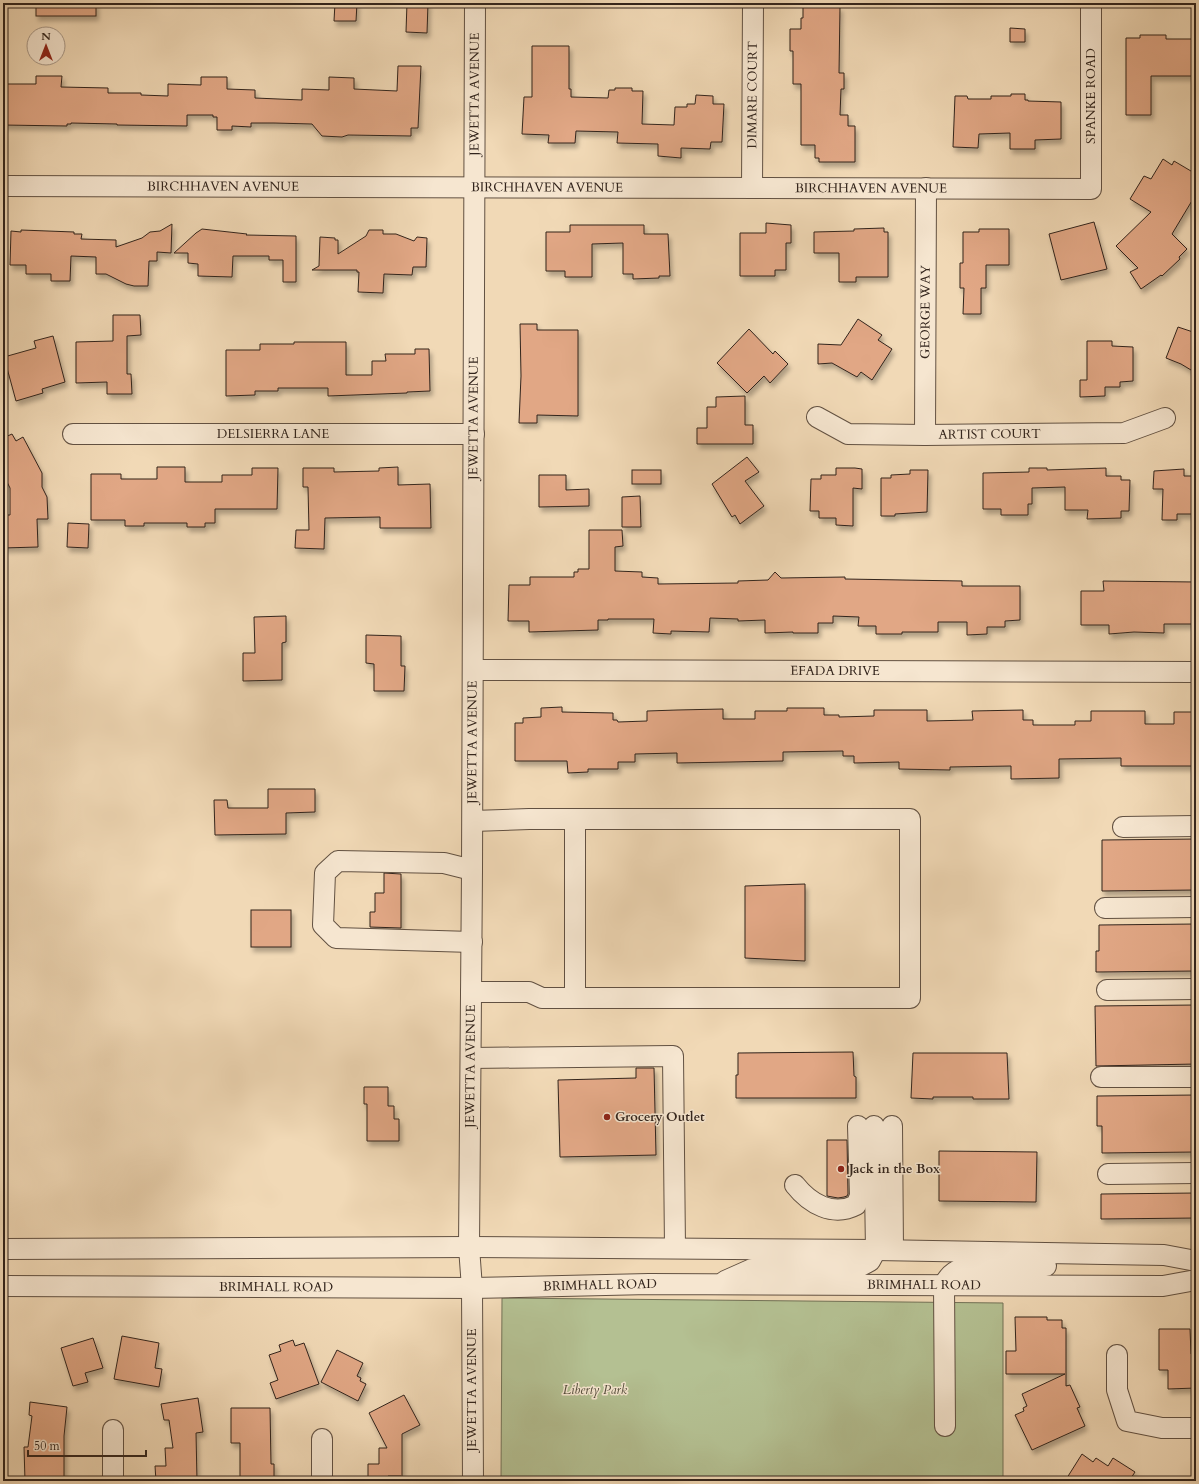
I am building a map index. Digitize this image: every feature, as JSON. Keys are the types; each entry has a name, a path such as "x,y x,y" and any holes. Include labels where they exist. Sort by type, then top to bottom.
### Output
{"street":[{"name":"JEWETTA AVENUE","path":"473,1481 472,1288 469,1247 473,821 475,3"},
{"name":"DIMARE COURT","path":"752,188 753,3"},
{"name":"SPANKE ROAD","path":"1091,189 1092,3"},
{"name":"BIRCHHAVEN AVENUE","path":"3,186 1091,189"},
{"name":"GEORGE WAY","path":"925,435 926,188"},
{"name":"ARTIST COURT","path":"816,417 848,434 925,435 1124,433 1165,418"},
{"name":"DELSIERRA LANE","path":"73,434 474,434"},
{"name":"EFADA DRIVE","path":"473,670 1196,672"},
{"path":"471,992 528,992 542,998 910,998 910,819 575,819 473,821"},
{"path":"575,819 575,998"},
{"path":"1123,827 1196,826"},
{"path":"472,870 444,863 338,861 324,873 323,925 336,938 472,942"},
{"path":"1105,908 1196,907"},
{"path":"1106,990 1196,989"},
{"path":"471,1058 672,1056 675,1248"},
{"path":"1101,1077 1196,1077"},
{"path":"795,1185 803,1195 826,1208 843,1210 856,1205 860,1196 875,1126 885,1250"},
{"path":"1108,1174 1196,1173"},
{"path":"3,1249 469,1247 885,1250 1164,1255 1196,1261"},
{"path":"717,1284 752,1269 857,1268 885,1250"},
{"path":"945,1426 944,1285 949,1276 955,1271 963,1268 1064,1266 1089,1254"},
{"name":"BRIMHALL ROAD","path":"3,1286 472,1288 649,1284 1163,1286 1196,1280"},
{"path":"1118,1355 1118,1390 1127,1421 1162,1428 1196,1428"},
{"path":"113,1430 113,1481"},
{"path":"322,1439 322,1481"}],"green space":[{"name":"Liberty Park","path":"502,1298 1003,1303 1003,1481 501,1481"}],"building":[{"path":"36,3 96,3 96,16 36,16"},
{"path":"335,3 357,3 356,21 334,21"},
{"path":"407,3 428,3 427,33 406,32"},
{"path":"803,7 840,7 839,73 844,73 844,89 841,89 840,115 848,115 848,126 855,126 855,162 819,162 819,158 815,158 815,145 801,145 801,84 793,84 793,51 790,51 790,29 801,29"},
{"path":"1010,28 1025,29 1025,42 1010,42"},
{"path":"1140,35 1166,35 1166,39 1196,39 1196,76 1151,76 1151,115 1126,115 1126,38 1140,38"},
{"path":"532,46 569,46 569,89 571,89 571,97 608,98 609,90 615,90 615,88 632,88 632,91 643,91 642,124 674,125 675,107 687,107 687,104 695,104 696,95 713,96 713,104 724,104 722,142 711,142 710,149 681,148 681,158 658,156 658,144 617,143 618,132 576,131 575,143 548,143 549,135 522,134 524,97 532,97"},
{"path":"398,66 421,66 418,128 411,128 411,136 322,136 312,124 251,123 251,127 232,126 232,130 217,130 217,117 213,117 213,115 187,115 187,126 71,123 67,124 67,126 3,125 3,84 36,84 36,76 62,76 61,87 108,88 108,93 141,93 141,95 168,96 168,84 201,85 201,77 227,77 227,89 255,90 255,98 302,100 302,89 329,90 329,77 354,78 354,89 397,91"},
{"path":"1011,94 1025,94 1025,100 1028,101 1061,102 1061,139 1035,140 1035,149 1010,149 1010,133 979,134 978,148 953,147 955,96 967,96 968,99 991,99 991,96 1011,96"},
{"path":"1163,159 1172,165 1174,161 1196,174 1196,194 1172,234 1187,249 1179,257 1180,259 1162,276 1161,275 1141,289 1130,272 1138,268 1116,246 1151,212 1130,199 1144,176 1151,179"},
{"path":"1094,222 1107,269 1061,280 1049,234"},
{"path":"766,223 791,225 791,243 786,243 786,270 775,270 775,276 740,276 740,233 766,233"},
{"path":"172,224 171,253 157,252 157,261 149,261 148,286 134,286 126,284 106,274 96,274 96,257 71,256 70,281 51,281 51,274 26,274 26,265 10,265 11,231 74,232 74,234 82,234 81,239 116,240 116,247 142,238 150,232 160,231"},
{"path":"570,225 644,225 644,234 668,234 670,276 633,279 633,274 623,274 623,243 592,244 592,277 565,277 565,271 546,271 546,232 570,232"},
{"path":"884,228 884,232 888,232 888,277 856,277 856,282 839,282 839,253 814,253 814,232 854,231 854,229"},
{"path":"202,229 247,234 246,235 296,236 296,282 283,282 283,260 269,260 269,256 233,256 232,277 198,276 198,264 188,263 188,253 174,253"},
{"path":"979,229 1009,229 1009,265 986,265 986,288 981,288 981,314 963,314 964,288 960,288 960,263 963,263 963,232 979,232"},
{"path":"369,230 383,230 383,234 396,234 414,241 417,237 427,238 426,267 413,267 412,275 384,274 383,293 358,292 359,272 357,272 357,270 312,270 319,266 320,237 335,238 335,240 338,240 338,254 366,236"},
{"path":"113,315 140,315 141,335 127,336 127,374 131,374 132,394 107,394 107,382 76,383 76,342 113,341"},
{"path":"858,319 882,335 878,340 892,349 872,380 861,372 857,377 832,363 818,364 818,344 841,345"},
{"path":"520,324 537,324 537,330 578,330 578,416 537,415 537,423 519,423 521,376"},
{"path":"1178,327 1196,333 1196,373 1181,364 1166,358"},
{"path":"749,329 773,354 775,351 788,364 770,383 764,376 747,393 717,363"},
{"path":"53,336 65,382 42,389 43,393 16,401 4,357 36,348 34,341"},
{"path":"1087,341 1112,341 1112,346 1133,347 1133,381 1120,382 1120,387 1105,387 1105,396 1080,397 1080,380 1087,380"},
{"path":"294,342 346,342 346,375 372,375 372,361 386,361 385,354 415,354 415,349 429,349 430,391 328,396 328,388 278,388 278,391 255,391 255,395 226,396 226,350 260,350 260,344 294,344"},
{"path":"745,396 745,425 753,425 753,444 697,444 697,428 707,428 707,407 716,407 716,397"},
{"path":"12,434 16,441 23,437 42,473 42,487 47,497 48,519 37,519 38,547 3,548 3,515 10,515 10,488 3,474 3,438"},
{"path":"747,457 759,472 745,481 764,506 740,524 735,515 732,517 712,484"},
{"path":"157,467 185,467 185,482 222,482 222,475 252,475 252,468 278,468 277,509 215,509 215,523 205,523 205,527 187,527 187,523 144,523 144,526 125,526 125,520 91,520 91,474 121,474 121,479 157,479"},
{"path":"398,467 398,485 430,484 431,528 380,528 380,517 325,518 324,549 295,548 296,530 309,530 308,487 303,487 303,468 334,468 334,472 379,471 379,468"},
{"path":"836,468 862,469 862,489 853,488 853,526 836,525 836,518 819,518 819,511 810,511 811,479 821,479 821,475 836,475"},
{"path":"1029,468 1047,468 1047,470 1106,468 1106,476 1121,476 1121,480 1130,480 1129,511 1121,511 1121,518 1087,519 1088,510 1065,510 1065,487 1032,488 1032,504 1028,504 1028,515 1001,515 1001,509 983,509 983,473 1029,472"},
{"path":"1184,469 1184,476 1196,476 1196,514 1177,514 1177,520 1162,520 1163,489 1153,489 1154,471"},
{"path":"632,470 661,470 661,484 632,484"},
{"path":"910,470 928,470 927,512 895,514 895,516 881,516 881,478 891,478 891,475 910,474"},
{"path":"539,475 566,475 566,490 589,489 589,506 539,507"},
{"path":"640,496 641,527 622,527 622,497"},
{"path":"68,523 89,524 88,548 67,547"},
{"path":"589,530 622,530 623,546 615,547 615,571 642,572 642,577 658,578 658,584 738,583 738,581 768,580 775,572 781,578 845,577 845,579 962,581 962,586 1020,586 1020,620 1005,621 1005,627 987,627 987,634 967,635 967,622 938,622 938,632 876,634 876,626 858,626 859,617 833,616 833,623 818,623 818,633 765,633 765,620 738,621 738,619 710,618 709,632 671,631 671,634 653,633 654,619 598,620 598,630 529,632 529,621 508,621 509,585 530,585 530,577 574,577 574,572 578,572 578,569 589,569"},
{"path":"1103,581 1196,582 1196,624 1164,624 1164,633 1134,632 1109,634 1109,625 1081,625 1081,591 1104,591"},
{"path":"286,616 286,642 282,643 282,680 243,681 243,653 255,653 254,617"},
{"path":"366,635 401,636 401,666 405,666 404,691 374,691 374,664 366,663"},
{"path":"562,707 562,712 613,713 613,720 617,720 618,722 647,721 647,711 723,709 723,719 755,719 755,711 787,711 787,708 824,708 824,715 839,715 839,717 874,716 874,710 927,710 927,721 973,720 972,711 1023,710 1023,720 1033,720 1033,725 1075,725 1075,721 1091,721 1091,711 1145,711 1145,724 1174,724 1174,712 1196,712 1196,766 1121,766 1121,758 1059,759 1059,778 1011,779 1011,766 950,767 950,770 899,769 899,762 854,763 854,756 843,756 843,751 783,752 783,761 677,763 677,753 635,754 635,762 618,762 618,769 588,769 588,772 568,773 567,761 515,761 515,723 523,723 523,718 541,717 541,708"},
{"path":"268,789 315,789 315,812 286,813 286,834 215,835 214,800 227,800 228,808 268,808"},
{"path":"1196,839 1196,890 1102,891 1102,840"},
{"path":"384,873 401,874 401,928 370,927 370,912 375,912 375,893 384,893"},
{"path":"805,884 805,961 745,958 745,886"},
{"path":"251,910 291,910 291,947 251,947"},
{"path":"1196,924 1196,971 1096,972 1096,951 1099,951 1099,925"},
{"path":"1196,1005 1196,1064 1096,1066 1095,1006"},
{"path":"853,1052 854,1076 856,1077 856,1098 736,1098 738,1053"},
{"path":"913,1053 1007,1053 1009,1099 973,1099 973,1097 933,1097 933,1099 911,1098"},
{"name":"Grocery Outlet","path":"636,1068 654,1068 656,1155 560,1157 558,1080 636,1078"},
{"path":"364,1087 388,1087 388,1106 394,1106 394,1119 399,1119 399,1141 367,1141 367,1104 364,1104"},
{"path":"1196,1095 1196,1152 1102,1153 1102,1126 1097,1126 1097,1096"},
{"name":"Jack in the Box","path":"827,1140 847,1140 848,1194 844,1197 838,1198 827,1196"},
{"path":"939,1151 1037,1152 1036,1202 939,1201"},
{"path":"1196,1193 1196,1218 1101,1219 1101,1194"},
{"path":"1015,1317 1047,1317 1047,1320 1062,1320 1062,1328 1066,1328 1066,1386 1070,1385 1080,1407 1077,1408 1085,1426 1032,1450 1015,1415 1024,1411 1023,1408 1027,1406 1022,1394 1065,1374 1006,1374 1006,1351 1016,1351"},
{"path":"1159,1329 1190,1329 1191,1354 1196,1354 1196,1388 1168,1389 1168,1370 1159,1370"},
{"path":"122,1336 159,1343 155,1368 162,1369 159,1387 114,1379"},
{"path":"93,1338 103,1368 85,1373 88,1382 73,1386 61,1348"},
{"path":"293,1340 295,1346 304,1343 319,1384 276,1399 270,1383 278,1380 269,1355 281,1351 279,1345"},
{"path":"337,1350 363,1363 357,1376 361,1378 360,1381 366,1384 358,1401 321,1382"},
{"path":"404,1395 420,1425 402,1434 402,1479 401,1476 388,1476 388,1481 368,1481 368,1464 379,1464 379,1448 387,1448 369,1413"},
{"path":"198,1398 203,1432 196,1433 197,1481 156,1481 155,1466 166,1466 165,1448 173,1448 169,1420 164,1420 161,1404"},
{"path":"30,1402 67,1407 64,1436 64,1481 25,1481 24,1447 28,1447 32,1416 29,1415"},
{"path":"231,1408 270,1408 271,1464 274,1464 274,1481 251,1481 251,1477 240,1477 240,1443 231,1443"},
{"path":"1082,1454 1093,1462 1096,1458 1108,1466 1113,1458 1135,1472 1129,1481 1065,1481"}],"place":[{"name":"Grocery Outlet","path":"607,1117"},
{"name":"Jack in the Box","path":"841,1169"}]}
